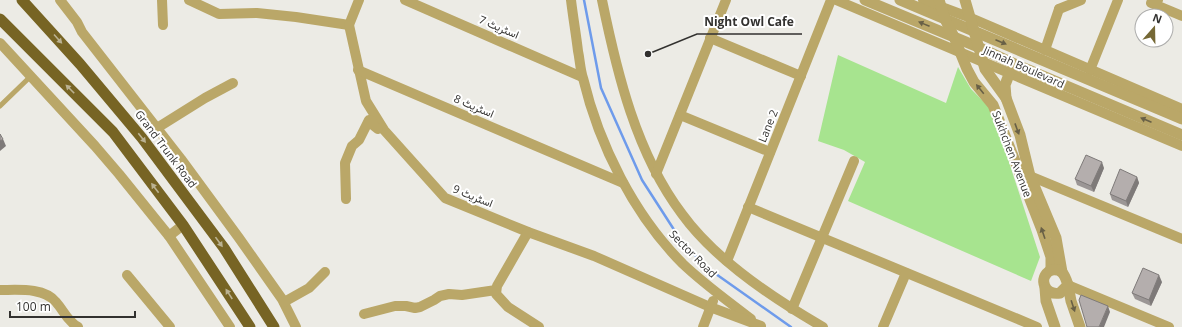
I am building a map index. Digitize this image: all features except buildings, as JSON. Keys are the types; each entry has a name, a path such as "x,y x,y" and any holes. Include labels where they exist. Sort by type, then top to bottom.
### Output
{"highway":[{"path":"17,0 43,22"},
{"name":"Grand Trunk Road","path":"22,0 106,93 142,138 224,248 274,327"},
{"path":"0,19 112,132 183,226 250,327"}],"street":[{"path":"60,0 77,22 82,32 157,128 239,238 284,302 296,327"},
{"path":"162,0 163,25"},
{"path":"190,0 219,14 256,13 349,25"},
{"path":"358,70 349,25 359,0"},
{"name":"اسٹریٹ 7","path":"405,0 582,77"},
{"name":"Sector Road","path":"571,0 582,77 601,136 623,183 664,244 683,264 716,292 762,326"},
{"path":"602,0 622,86 633,120 656,174 682,215 727,261 752,281 792,309 823,327"},
{"path":"656,174 726,0"},
{"name":"Lane 2","path":"727,261 831,0"},
{"path":"836,0 863,3 960,52 1182,146"},
{"name":"Jinnah Boulevard","path":"900,0 1182,119"},
{"path":"923,0 940,4 1182,109"},
{"name":"Sukhchen Avenue","path":"965,0 981,60 985,69 1006,98 1020,135 1030,176 1056,238 1056,271"},
{"path":"1045,50 1058,4 1081,0"},
{"path":"1090,70 1118,0"},
{"path":"1149,1 1182,16"},
{"name":"Jinnah Boulevard","path":"863,3 954,37 1182,135"},
{"name":"Sukhchen Avenue","path":"940,4 967,69 974,82 994,105 1042,230 1056,271 1066,278 1070,301 1080,327"},
{"path":"710,38 801,76"},
{"path":"0,43 95,146 169,236 230,327"},
{"name":"اسٹریٹ 9","path":"358,70 366,101 384,130 444,198 528,232 594,256 710,307 762,326"},
{"name":"اسٹریٹ 8","path":"358,70 623,183"},
{"path":"1006,98 1005,85 1010,72"},
{"path":"157,128 205,98 233,83"},
{"path":"680,115 770,152"},
{"path":"346,200 346,163 352,146 359,140 369,120 372,121 376,128 380,131 384,130"},
{"path":"792,309 854,161"},
{"path":"1030,176 1182,240"},
{"path":"748,207 1037,327"},
{"path":"169,236 183,226"},
{"path":"528,232 497,286 496,294 508,307 539,327"},
{"name":"Sukhchen Avenue","path":"1055,327 1046,300 1043,281 1048,272 1056,271"},
{"path":"284,302 309,288 325,272"},
{"path":"883,327 906,273"},
{"path":"127,275 170,327"},
{"path":"1045,288 1051,293 1057,293 1062,291 1068,285 1170,327"},
{"path":"0,290 39,292 50,296 56,301 66,317 78,327"},
{"path":"364,314 395,306 420,307 440,296 449,294 462,295 496,290"},
{"path":"703,327 716,292"}],"lane":[{"path":"0,106 31,76"}],"green space":[{"path":"838,55 946,103 958,67 971,89 992,110 1040,257 1031,281 848,201 865,162 844,150 818,141"}],"waterway":[{"path":"584,0 601,88 642,180 680,239 706,267 791,327"}],"place":[{"name":"Night Owl Cafe","path":"648,54"}]}
